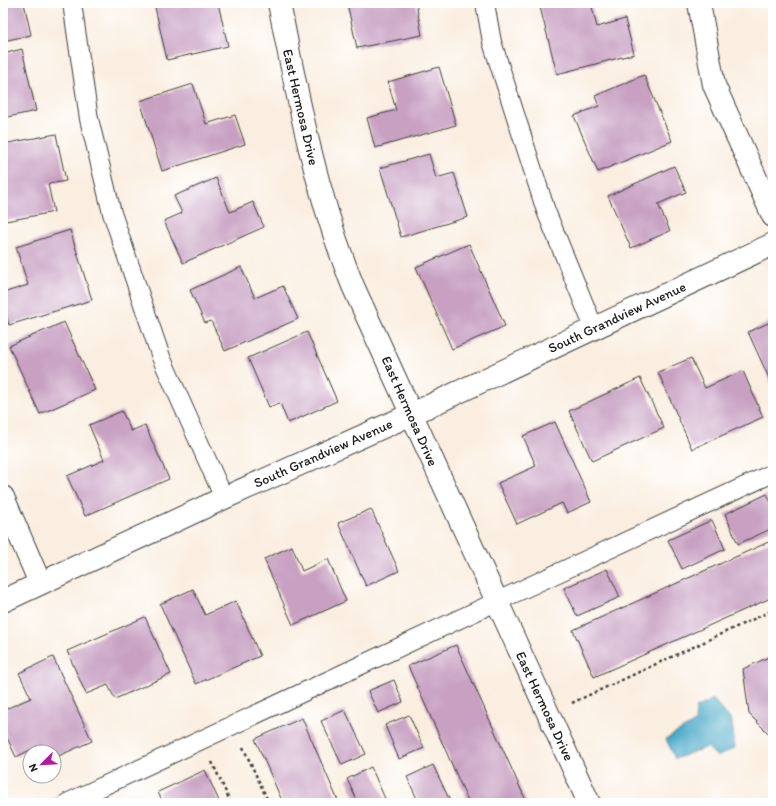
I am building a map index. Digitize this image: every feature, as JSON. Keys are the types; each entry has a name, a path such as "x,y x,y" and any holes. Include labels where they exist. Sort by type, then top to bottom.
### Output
{"street":[{"name":"East Hermosa Drive","path":"279,3 299,106 323,202 338,249 589,803"},
{"path":"699,3 714,84 773,216"},
{"name":"South Grandview Avenue","path":"3,600 224,498 412,414 773,244"},
{"path":"3,497 40,583"}],"lane":[{"path":"72,3 89,119 112,213 161,357 224,498"},
{"path":"485,3 492,42 546,211 594,328"},
{"path":"67,803 773,473"}],"path":[{"path":"568,704 773,610"},
{"path":"233,725 269,803"},
{"path":"202,740 231,803"}],"water":[{"path":"713,699 732,721 735,748 717,757 707,747 675,759 666,739 695,722 696,708"}],"building":[{"path":"3,3 24,3 31,35 3,41"},
{"path":"154,3 218,3 228,46 167,60"},
{"path":"347,3 416,3 422,35 357,48"},
{"path":"539,3 591,3 597,27 625,19 634,54 557,74"},
{"path":"22,49 36,111 3,118 3,54"},
{"path":"439,67 456,125 375,148 367,118 396,110 388,82"},
{"path":"644,75 672,141 598,172 574,116 599,106 595,96"},
{"path":"193,84 206,124 235,115 245,144 162,171 140,101"},
{"path":"56,134 66,181 48,184 54,212 6,221 3,205 3,144"},
{"path":"429,154 436,178 454,173 468,217 401,237 380,168"},
{"path":"674,166 686,192 658,204 670,231 631,248 608,196"},
{"path":"216,178 230,212 253,202 264,227 183,263 164,221 182,213 174,196"},
{"path":"70,230 92,300 9,325 3,306 3,293 28,285 16,247"},
{"path":"469,244 505,326 452,349 416,267"},
{"path":"241,267 255,298 283,286 298,319 225,351 211,321 205,323 190,290"},
{"path":"773,321 773,387 748,332"},
{"path":"64,322 95,390 40,414 9,346"},
{"path":"307,332 337,401 288,423 280,403 269,407 248,358"},
{"path":"691,358 705,388 743,371 763,417 692,449 658,372"},
{"path":"640,378 664,428 592,461 569,411"},
{"path":"122,411 131,431 145,425 169,479 85,516 67,476 104,460 89,425"},
{"path":"555,422 591,502 567,513 562,503 517,524 498,483 536,466 523,436"},
{"path":"767,494 773,506 773,528 738,544 725,514"},
{"path":"371,509 399,571 366,586 338,523"},
{"path":"712,520 725,549 682,569 668,540"},
{"path":"773,540 773,597 594,677 573,630"},
{"path":"292,546 302,571 328,559 346,601 293,625 264,559"},
{"path":"607,569 620,597 577,616 564,588"},
{"path":"193,589 205,615 236,601 260,656 196,684 160,604"},
{"path":"145,617 171,674 115,699 108,685 86,694 67,651"},
{"path":"456,645 527,803 469,803 408,666"},
{"path":"773,655 773,738 749,714 743,669"},
{"path":"53,657 92,741 62,754 62,744 22,744 22,754 16,757 3,729 3,710 31,698 19,673"},
{"path":"394,680 403,702 378,713 368,691"},
{"path":"345,710 366,754 342,765 321,721"},
{"path":"409,715 424,748 399,759 385,725"},
{"path":"302,718 339,803 283,803 255,739"},
{"path":"433,765 451,803 419,803 407,777"},
{"path":"371,767 387,803 358,803 347,779"},
{"path":"205,770 220,803 163,803 158,792"}]}
